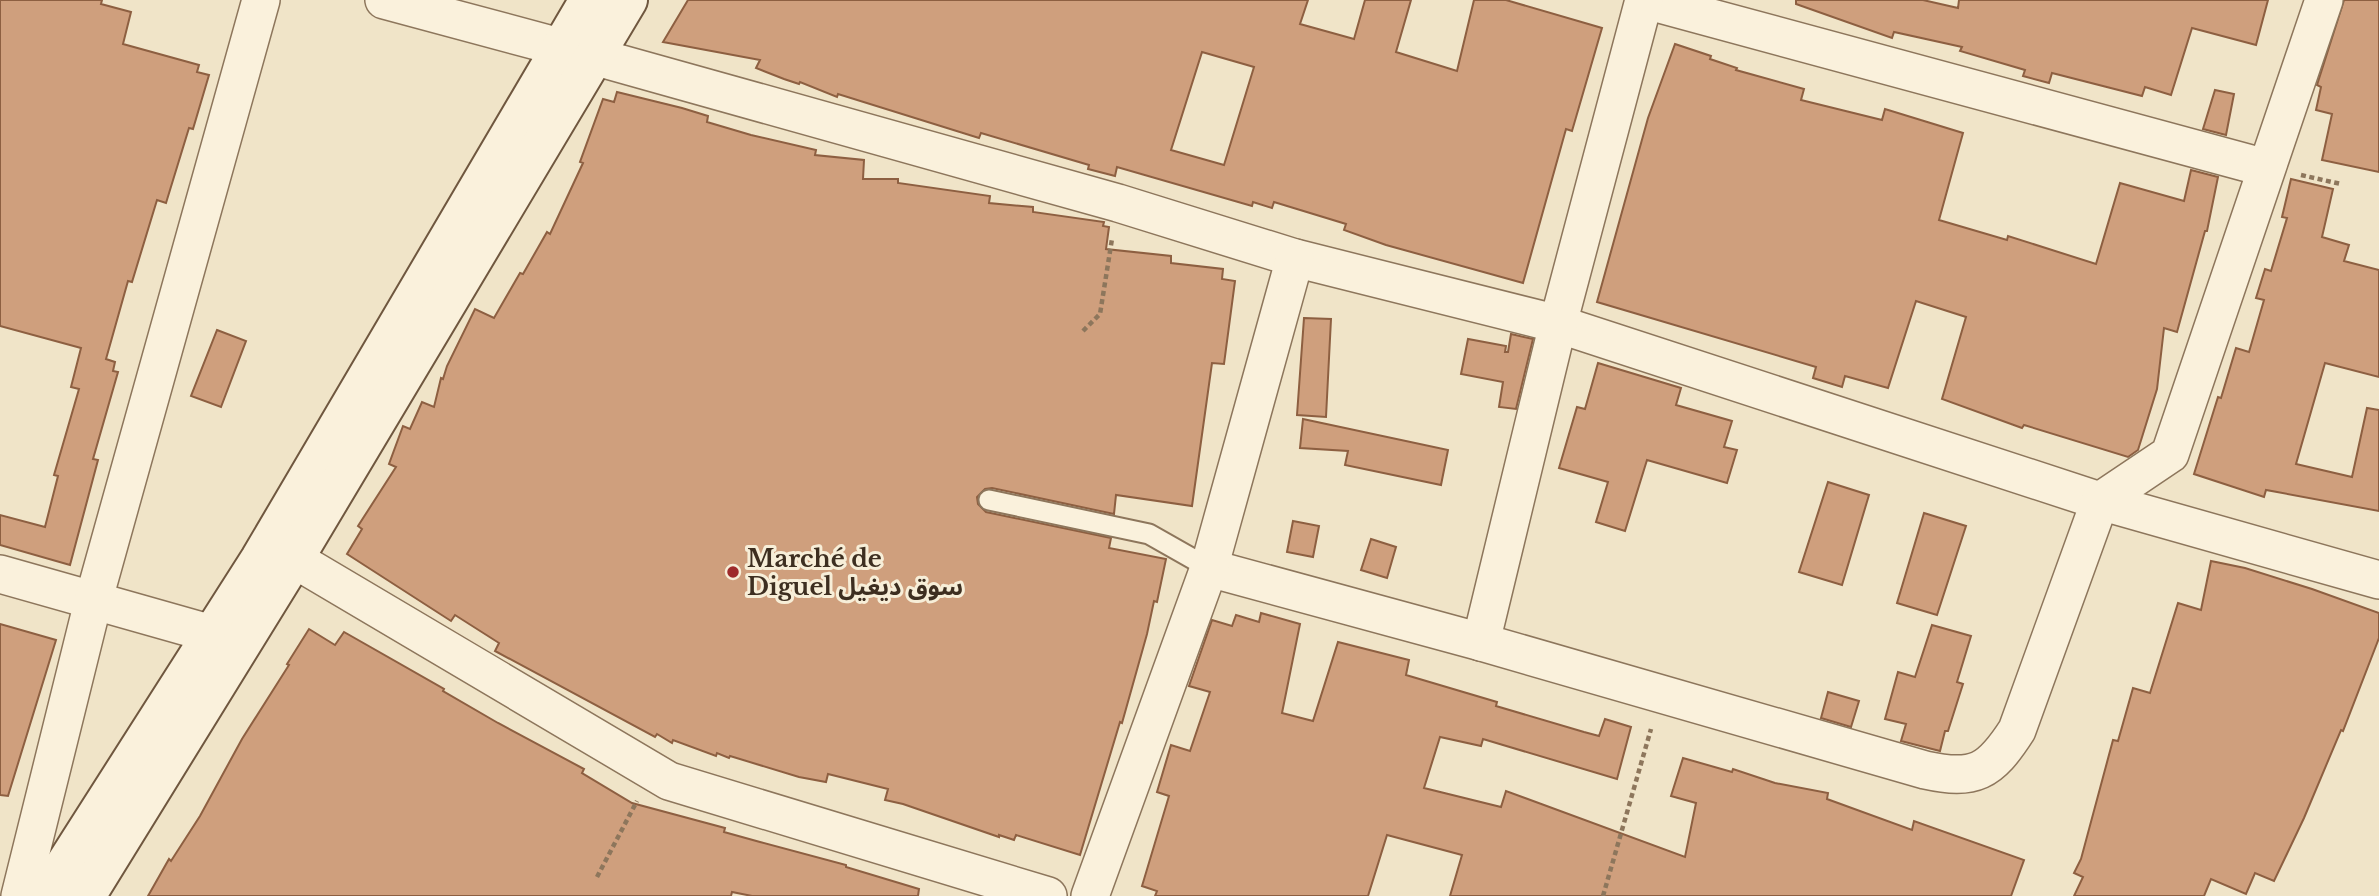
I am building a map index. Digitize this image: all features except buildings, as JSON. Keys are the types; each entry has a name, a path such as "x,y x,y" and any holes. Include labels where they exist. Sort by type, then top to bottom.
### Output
{"street":[{"path":"20,896 93,602 261,0"},
{"path":"384,0 1118,203 1295,258 1558,324 2100,501 2379,580"},
{"path":"86,896 295,559 577,52 589,0"},
{"path":"45,896 260,559 577,52 628,0"},
{"path":"1482,642 1558,324 1645,0 2266,168"},
{"path":"1209,568 1482,642 1946,775 1967,775 1986,768 2002,754 2017,730 2100,501 2170,454 2323,0"},
{"path":"1090,896 1209,568 1295,258"},
{"path":"295,559 669,781 1048,896"},
{"path":"0,574 212,634"}],"lane":[{"path":"989,500 1149,534 1209,568"}],"path":[{"path":"1083,331 1100,314 1118,203"},
{"path":"1603,896 1661,694"},
{"path":"597,877 637,803 645,766"}],"place":[{"name":"Marché de Diguel سوق ديغيل","path":"733,572"}]}
